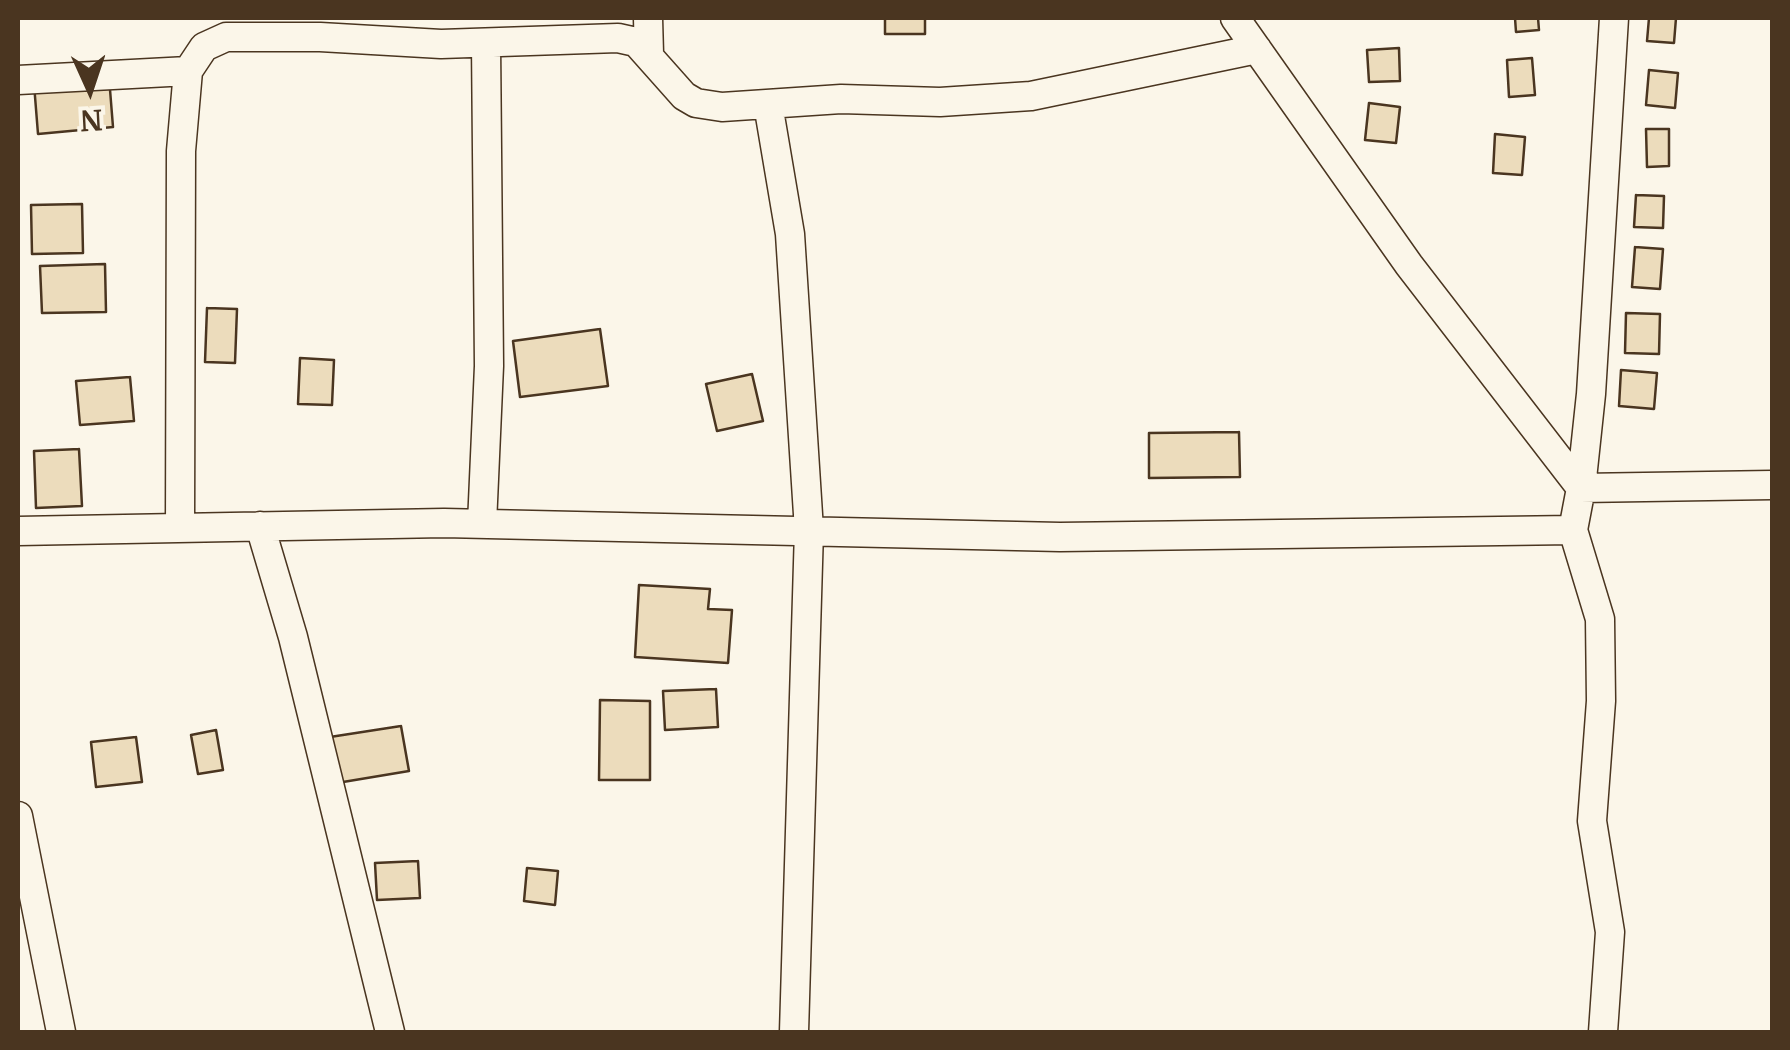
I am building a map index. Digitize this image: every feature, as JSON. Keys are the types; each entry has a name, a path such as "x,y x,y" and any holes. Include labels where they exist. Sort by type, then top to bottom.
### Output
{"street":[{"path":"648,18 649,54"},
{"path":"1235,18 1408,265 1581,488"},
{"path":"1602,1032 1610,932 1592,821 1602,701 1600,620 1573,530 1581,488 1600,259 1614,18"},
{"path":"180,527 181,151 188,71 204,47 226,37 486,44 618,38 636,42 684,96 696,103 722,107 841,99 940,102 1031,96 1257,49"},
{"path":"482,524 489,366 486,44"},
{"path":"18,80 188,71"},
{"path":"768,104 790,234 810,530 794,1032"},
{"path":"1581,488 1772,484"},
{"path":"18,531 482,524 1060,536 1573,530"},
{"path":"260,526 293,637 390,1032"},
{"path":"18,816 61,1032"}],"building":[{"path":"885,18 925,18 925,34 885,34"},
{"path":"1515,18 1538,18 1539,30 1516,32"},
{"path":"1649,18 1676,18 1674,43 1647,41"},
{"path":"1399,48 1400,81 1369,82 1367,50"},
{"path":"1532,58 1535,95 1509,97 1507,60"},
{"path":"1649,70 1678,73 1675,108 1646,105"},
{"path":"109,77 113,127 38,134 34,84"},
{"path":"1369,103 1400,107 1396,143 1365,140"},
{"path":"1646,129 1669,129 1669,166 1647,167"},
{"path":"1495,134 1525,137 1522,175 1493,173"},
{"path":"1636,195 1664,196 1663,228 1634,227"},
{"path":"82,204 83,253 32,254 31,205"},
{"path":"1635,247 1663,249 1660,289 1632,287"},
{"path":"105,264 106,312 42,313 40,266"},
{"path":"207,308 237,309 235,363 205,362"},
{"path":"1626,313 1660,314 1659,354 1625,353"},
{"path":"600,329 608,386 520,397 513,341"},
{"path":"300,358 334,360 332,405 298,404"},
{"path":"1621,370 1657,373 1654,409 1619,406"},
{"path":"752,374 763,421 717,431 706,384"},
{"path":"130,377 134,421 80,425 76,381"},
{"path":"1239,432 1240,477 1149,478 1149,433"},
{"path":"79,449 82,506 36,508 34,451"},
{"path":"639,585 710,589 708,609 732,610 728,663 635,657"},
{"path":"716,689 718,727 665,730 663,691"},
{"path":"600,700 650,701 650,780 599,780"},
{"path":"401,726 409,771 337,783 330,737"},
{"path":"216,730 223,770 198,774 191,735"},
{"path":"136,737 142,782 96,787 91,742"},
{"path":"418,861 420,898 377,900 375,863"},
{"path":"527,868 558,871 555,905 524,901"}]}
